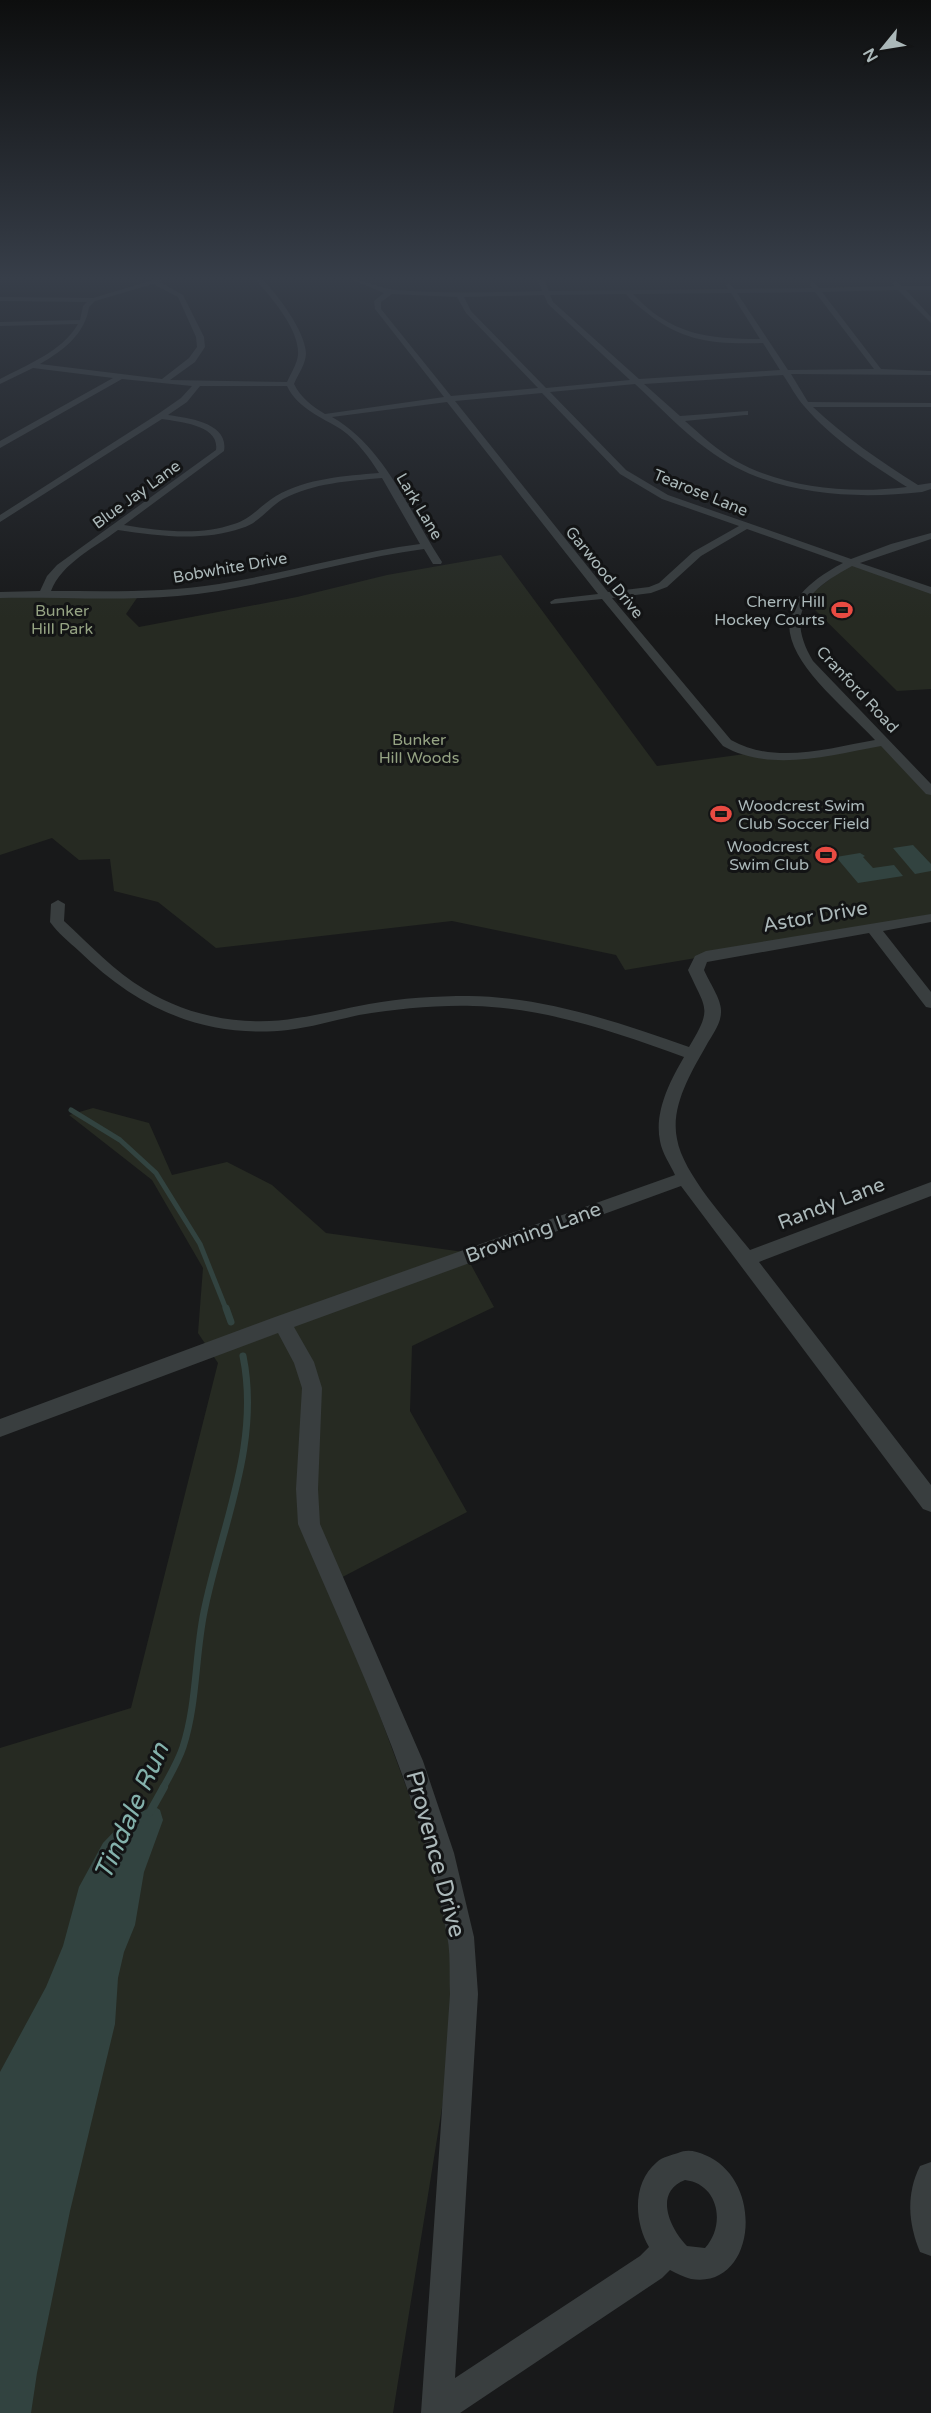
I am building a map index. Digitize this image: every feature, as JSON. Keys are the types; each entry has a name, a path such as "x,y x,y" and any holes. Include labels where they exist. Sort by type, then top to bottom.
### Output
{"street":[{"path":"0,445 91,393"},
{"path":"0,519 161,416 184,400 190,393"},
{"name":"Lark Lane","path":"294,393 297,398 353,434 384,475 437,562"},
{"name":"Garwood Drive","path":"443,393 605,596 726,742 736,750 774,758 884,742"},
{"path":"326,416 393,404 515,393"},
{"name":"Tearose Lane","path":"546,393 633,480 665,497 931,591"},
{"path":"649,393 723,458 749,471 785,483 835,491 884,492 931,486"},
{"path":"799,393 806,404 830,427 862,452 931,496"},
{"path":"806,404 931,405"},
{"path":"678,419 745,413"},
{"name":"Blue Jay Lane","path":"44,595 52,576 62,567 192,472 219,451 222,446 220,436 211,429 161,416"},
{"path":"116,527 183,535 213,532 249,522 277,499 302,488 332,481 384,475"},
{"path":"555,602 651,590 663,585 697,554 746,526"},
{"name":"Cranford Road","path":"931,536 895,546 851,563 819,582 796,609 793,618 796,639 808,663 931,791"},
{"name":"Bobwhite Drive","path":"0,595 177,593 221,587 381,552 426,546"},
{"path":"58,904 57,922 126,985 150,999 191,1016 229,1024 287,1025 369,1009 431,1001 506,1002 542,1006 609,1024 695,1054 669,1103 667,1126 668,1139 685,1178 931,1502"},
{"name":"Astor Drive","path":"695,1054 712,1022 714,1010 695,967 699,960 706,956 931,918"},
{"path":"873,928 931,1003"},
{"name":"Browning Lane","path":"0,1428 282,1323 685,1178"},
{"name":"Randy Lane","path":"747,1259 931,1189"},
{"name":"Provence Drive","path":"282,1323 304,1362 312,1388 306,1490 309,1524 411,1761 441,1853 461,1937 464,1994 437,2411"},
{"path":"931,2177 927,2183 926,2225 931,2241"},
{"path":"437,2411 651,2267 668,2249"}],"green space":[{"name":"Bunker Hill Woods","path":"501,555 657,766 745,754 770,758 884,742 931,791 931,918 625,970 616,955 452,921 216,948 158,902 114,891 110,859 79,860 52,838 0,855 0,594 141,592 126,614 139,627 297,597 387,575"},
{"path":"851,563 931,591 931,689 897,691 804,599"},
{"path":"93,1108 149,1123 172,1175 227,1162 272,1185 326,1233 464,1252 494,1307 412,1346 410,1411 467,1512 331,1583 467,1952 393,2413 0,2413 0,1748 131,1708 218,1363 198,1333 203,1268 152,1180 69,1115"}],"shaded area":[{"path":"913,845 931,864 931,871 915,874 893,848"},
{"path":"860,853 865,856 863,857 873,868 894,865 903,876 858,883 836,857"},
{"path":"154,1806 160,1810 163,1820 144,1872 135,1925 124,1952 118,1978 115,2024 70,2211 31,2413 0,2413 0,2072 46,1987 63,1946 79,1887 103,1843 126,1819"}],"waterway":[{"name":"Tindale Run","path":"71,1110 120,1140 156,1173 200,1244 226,1309"},
{"name":"Tindale Run","path":"226,1308 231,1322"},
{"name":"Tindale Run","path":"163,1788 179,1758 188,1731 204,1612 243,1453 247,1421 247,1389 243,1356"},
{"name":"Tindale Run","path":"150,1812 164,1787"}],"place":[{"name":"Cherry Hill Hockey Courts","path":"842,610"},
{"name":"Woodcrest Swim Club Soccer Field","path":"721,814"},
{"name":"Woodcrest Swim Club","path":"826,855"}],"park label":[{"name":"Bunker Hill Park","path":"62,619"}]}
